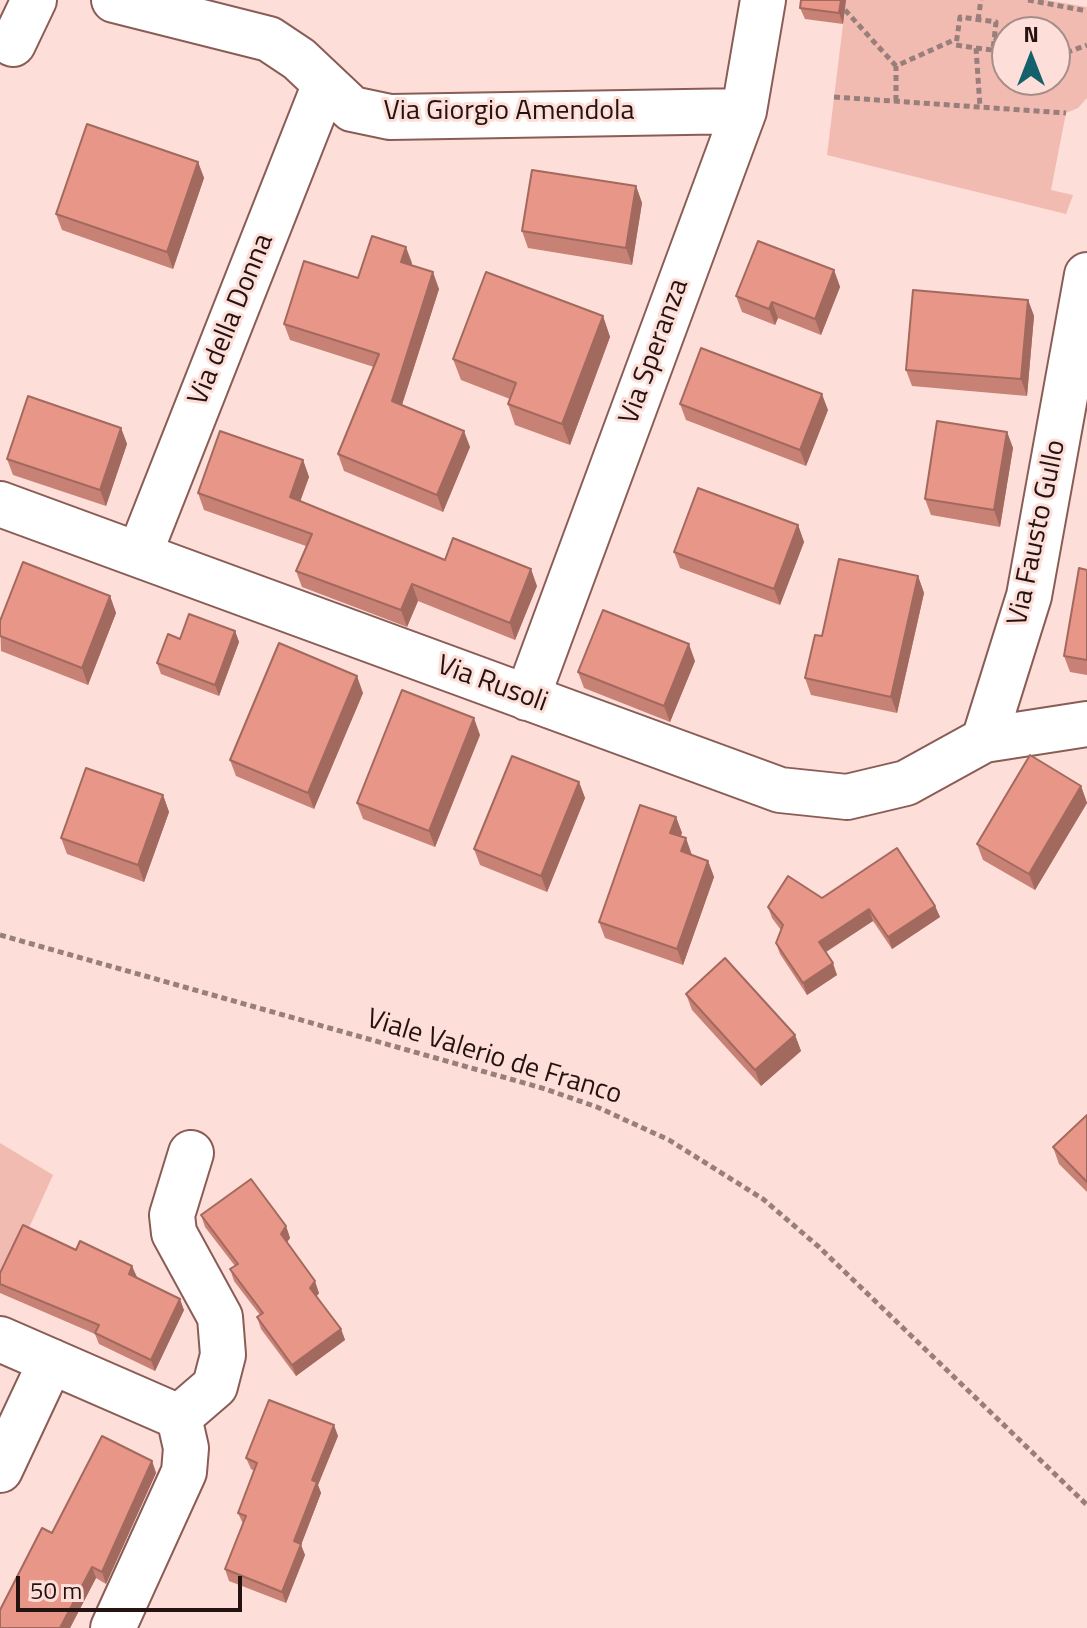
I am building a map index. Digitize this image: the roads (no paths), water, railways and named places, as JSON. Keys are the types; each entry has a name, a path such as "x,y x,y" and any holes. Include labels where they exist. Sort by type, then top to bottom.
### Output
{"street":[{"path":"13,44 34,0"},
{"name":"Via Giorgio Amendola","path":"114,0 269,39 299,59 324,86 352,109 390,117 744,111"},
{"name":"Via Speranza","path":"527,698 744,111 763,0"},
{"name":"Via della Donna","path":"139,555 324,86"},
{"name":"Via Fausto Gullo","path":"984,740 1029,596 1087,275"},
{"name":"Via Rusoli","path":"0,504 780,790 847,797 906,783 984,740"},
{"path":"984,740 1087,724"},
{"path":"179,1417 215,1386 223,1355 220,1317 174,1233 172,1215 191,1153"},
{"path":"0,1339 179,1417"},
{"path":"0,1470 51,1361"},
{"path":"113,1628 184,1472 186,1448 179,1417"}]}
